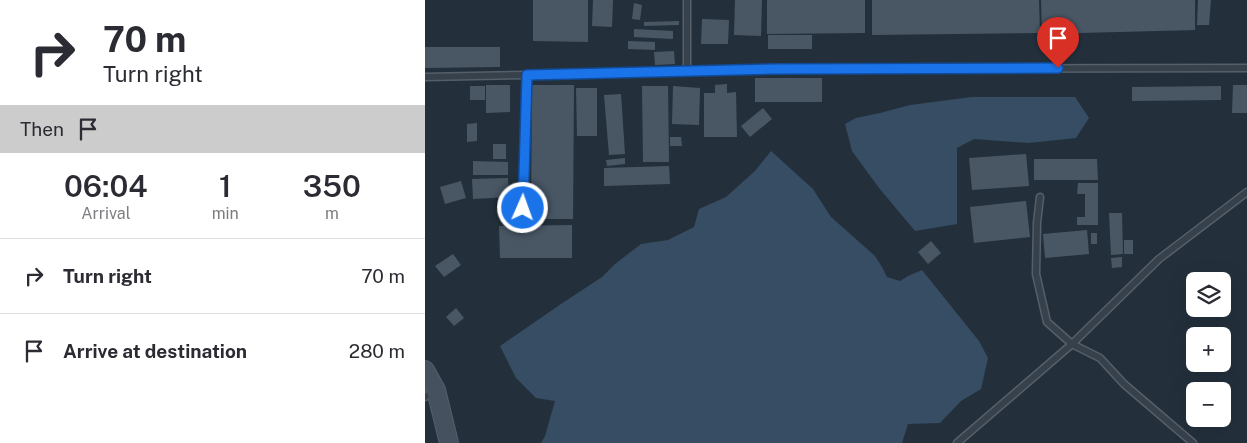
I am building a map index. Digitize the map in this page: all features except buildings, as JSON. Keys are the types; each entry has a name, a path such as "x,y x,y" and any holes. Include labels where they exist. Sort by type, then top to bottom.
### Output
{"street":[{"path":"425,370 430,394 449,443"}],"lane":[{"path":"687,0 687,72"},
{"path":"425,77 785,69 1247,68"},
{"path":"523,208 527,75"},
{"path":"957,443 1072,344 1159,259 1247,192"},
{"path":"1040,197 1037,224 1036,274 1047,322 1072,344 1099,358 1124,384 1193,443"}],"water":[{"path":"972,97 1075,97 1089,118 1076,138 1029,143 974,139 957,148 957,224 915,231 879,188 852,151 845,124 856,118 910,105"},
{"path":"771,151 813,189 831,217 875,256 887,277 900,281 922,270 979,341 988,358 981,389 961,401 940,423 908,424 902,443 541,443 545,436 555,401 536,398 516,378 500,346 602,277 615,264 641,244 668,240 694,227 699,209 726,197 755,171"}],"route":[{"path":"523,208 527,75 775,69 1058,68"}]}
